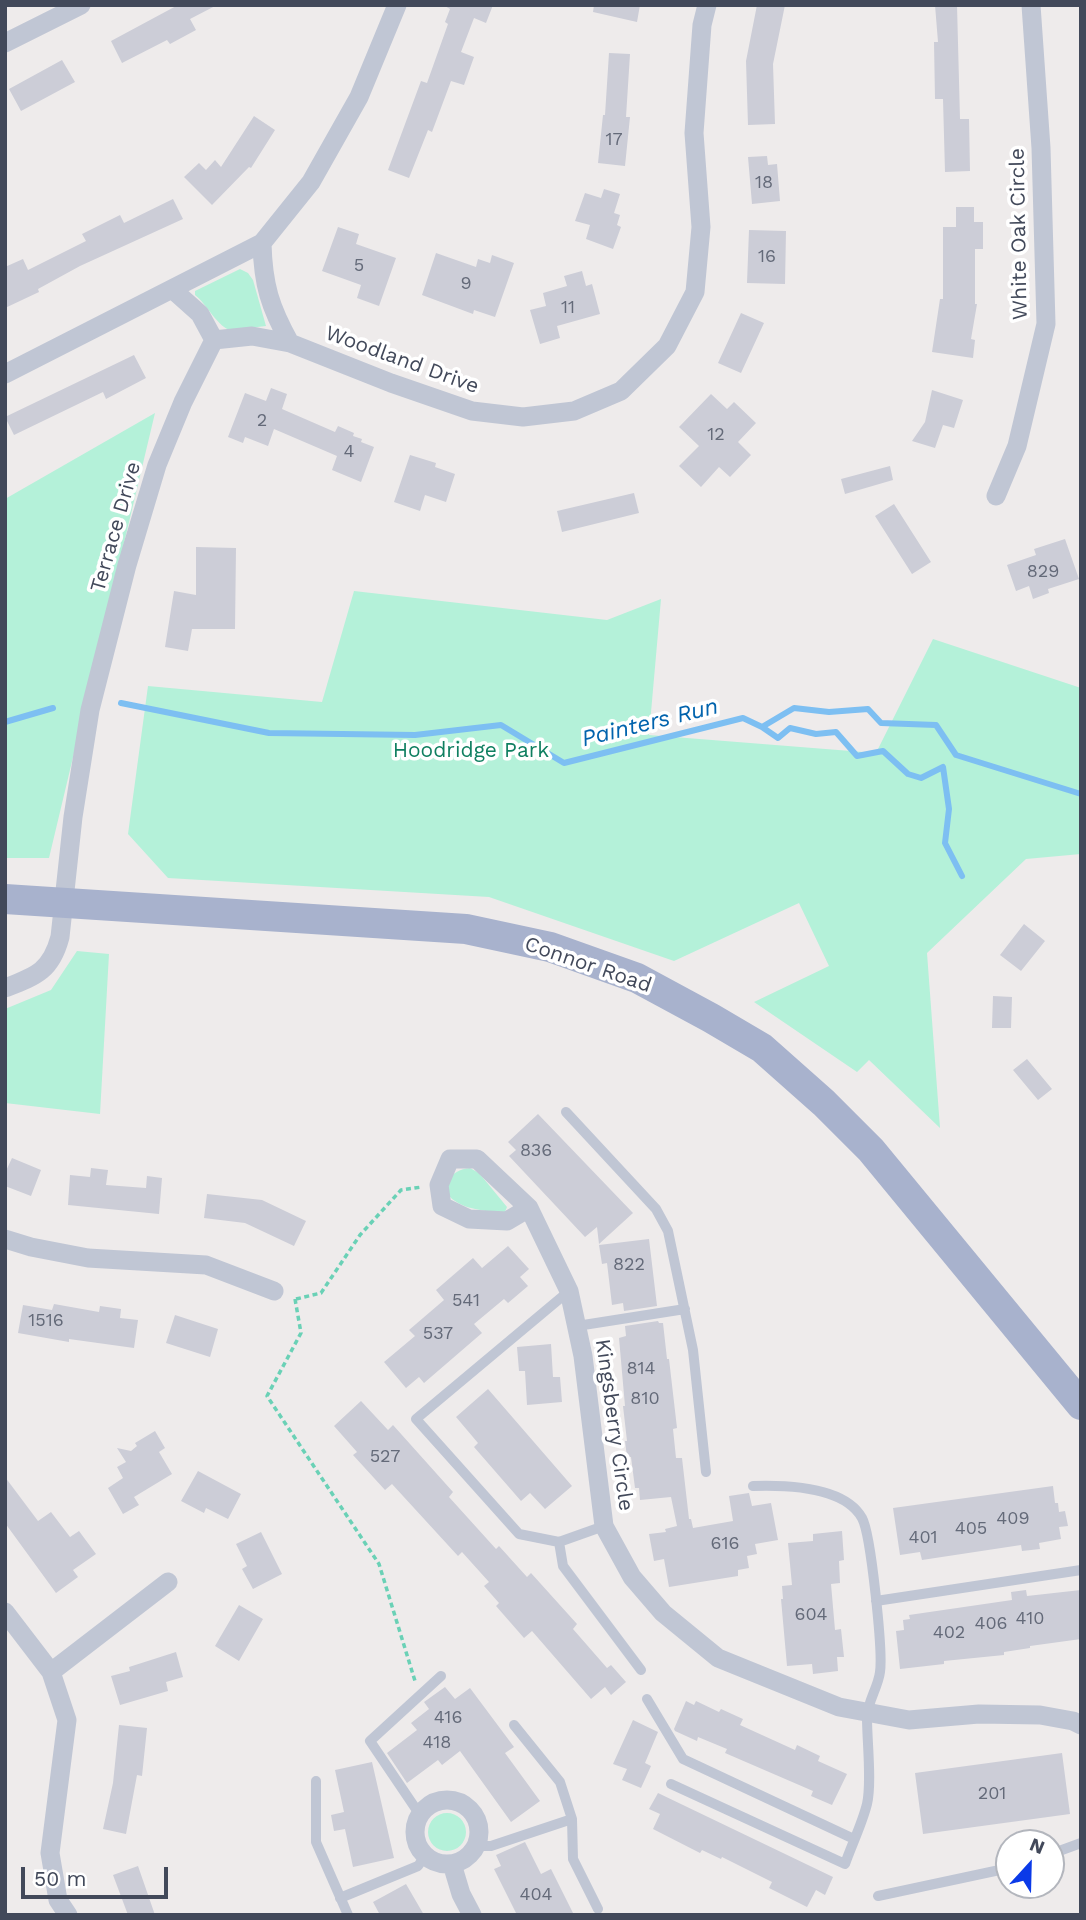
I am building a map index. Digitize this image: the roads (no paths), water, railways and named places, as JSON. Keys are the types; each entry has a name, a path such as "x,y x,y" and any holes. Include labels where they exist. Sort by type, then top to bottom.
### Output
{"main road":[{"name":"Connor Road","path":"5,899 466,929 551,947 637,978 762,1048 824,1103 871,1150 1081,1405"}],"street":[{"path":"5,43 80,5"},
{"path":"5,374 262,243 312,182 359,97 397,5"},
{"name":"Woodland Drive","path":"214,340 253,336 290,343 391,383 472,411 523,417 574,411 621,391 667,346 695,292 701,227 694,133 702,25 707,5"},
{"name":"White Oak Circle","path":"996,496 1017,446 1046,324 1041,148 1031,5"},
{"path":"262,243 263,276 275,316 290,343"},
{"path":"172,289 200,314 214,340"},
{"name":"Terrace Drive","path":"5,988 33,977 47,967 56,952 90,710 127,565 157,465 183,402 214,340"},
{"name":"Kingsberry Circle","path":"529,1208 507,1221 470,1219 442,1206 439,1185 450,1159 478,1159 529,1208 569,1291 583,1356 604,1526 632,1577 663,1613 718,1658 839,1707 909,1720 979,1714 1040,1715 1081,1725"},
{"path":"5,1239 88,1258 206,1265 274,1291"},
{"path":"51,1672 169,1583"},
{"path":"5,1612 51,1672 67,1720 50,1853 58,1900 68,1915"},
{"path":"436,1802 458,1802 474,1815 479,1825 477,1846 471,1854 453,1864 443,1864 425,1856 415,1836 420,1815 436,1802"},
{"path":"453,1864 461,1894 472,1915"}],"lane":[{"path":"566,1112 656,1209 668,1231 693,1350 706,1472"},
{"path":"569,1291 416,1419 519,1534 559,1542 604,1526"},
{"path":"577,1326 685,1309"},
{"path":"671,1784 845,1864 868,1802 867,1714 880,1672 876,1601 862,1518 845,1502 814,1490 789,1485 753,1486"},
{"path":"559,1542 563,1566 641,1670"},
{"path":"876,1601 1081,1570"},
{"path":"420,1815 370,1741 441,1676"},
{"path":"647,1699 683,1759 854,1839"},
{"path":"514,1726 560,1782 572,1819 573,1859 598,1909"},
{"path":"316,1781 316,1842 348,1915"},
{"path":"477,1846 491,1846 572,1819"},
{"path":"340,1898 418,1866 425,1856"},
{"path":"878,1896 995,1871"}],"waterway":[{"name":"Painters Run","path":"121,703 269,733 415,735 501,725 564,763 743,718 762,727 794,708 829,712 868,709 881,723 936,725 956,755 1081,794"},
{"name":"Painters Run","path":"5,722 53,708"},
{"path":"762,727 778,738 790,728 816,734 836,732 857,756 883,751 908,774 921,778 943,767 949,809 945,843 962,876"}],"park label":[{"name":"Hoodridge Park","path":"471,751"}]}
